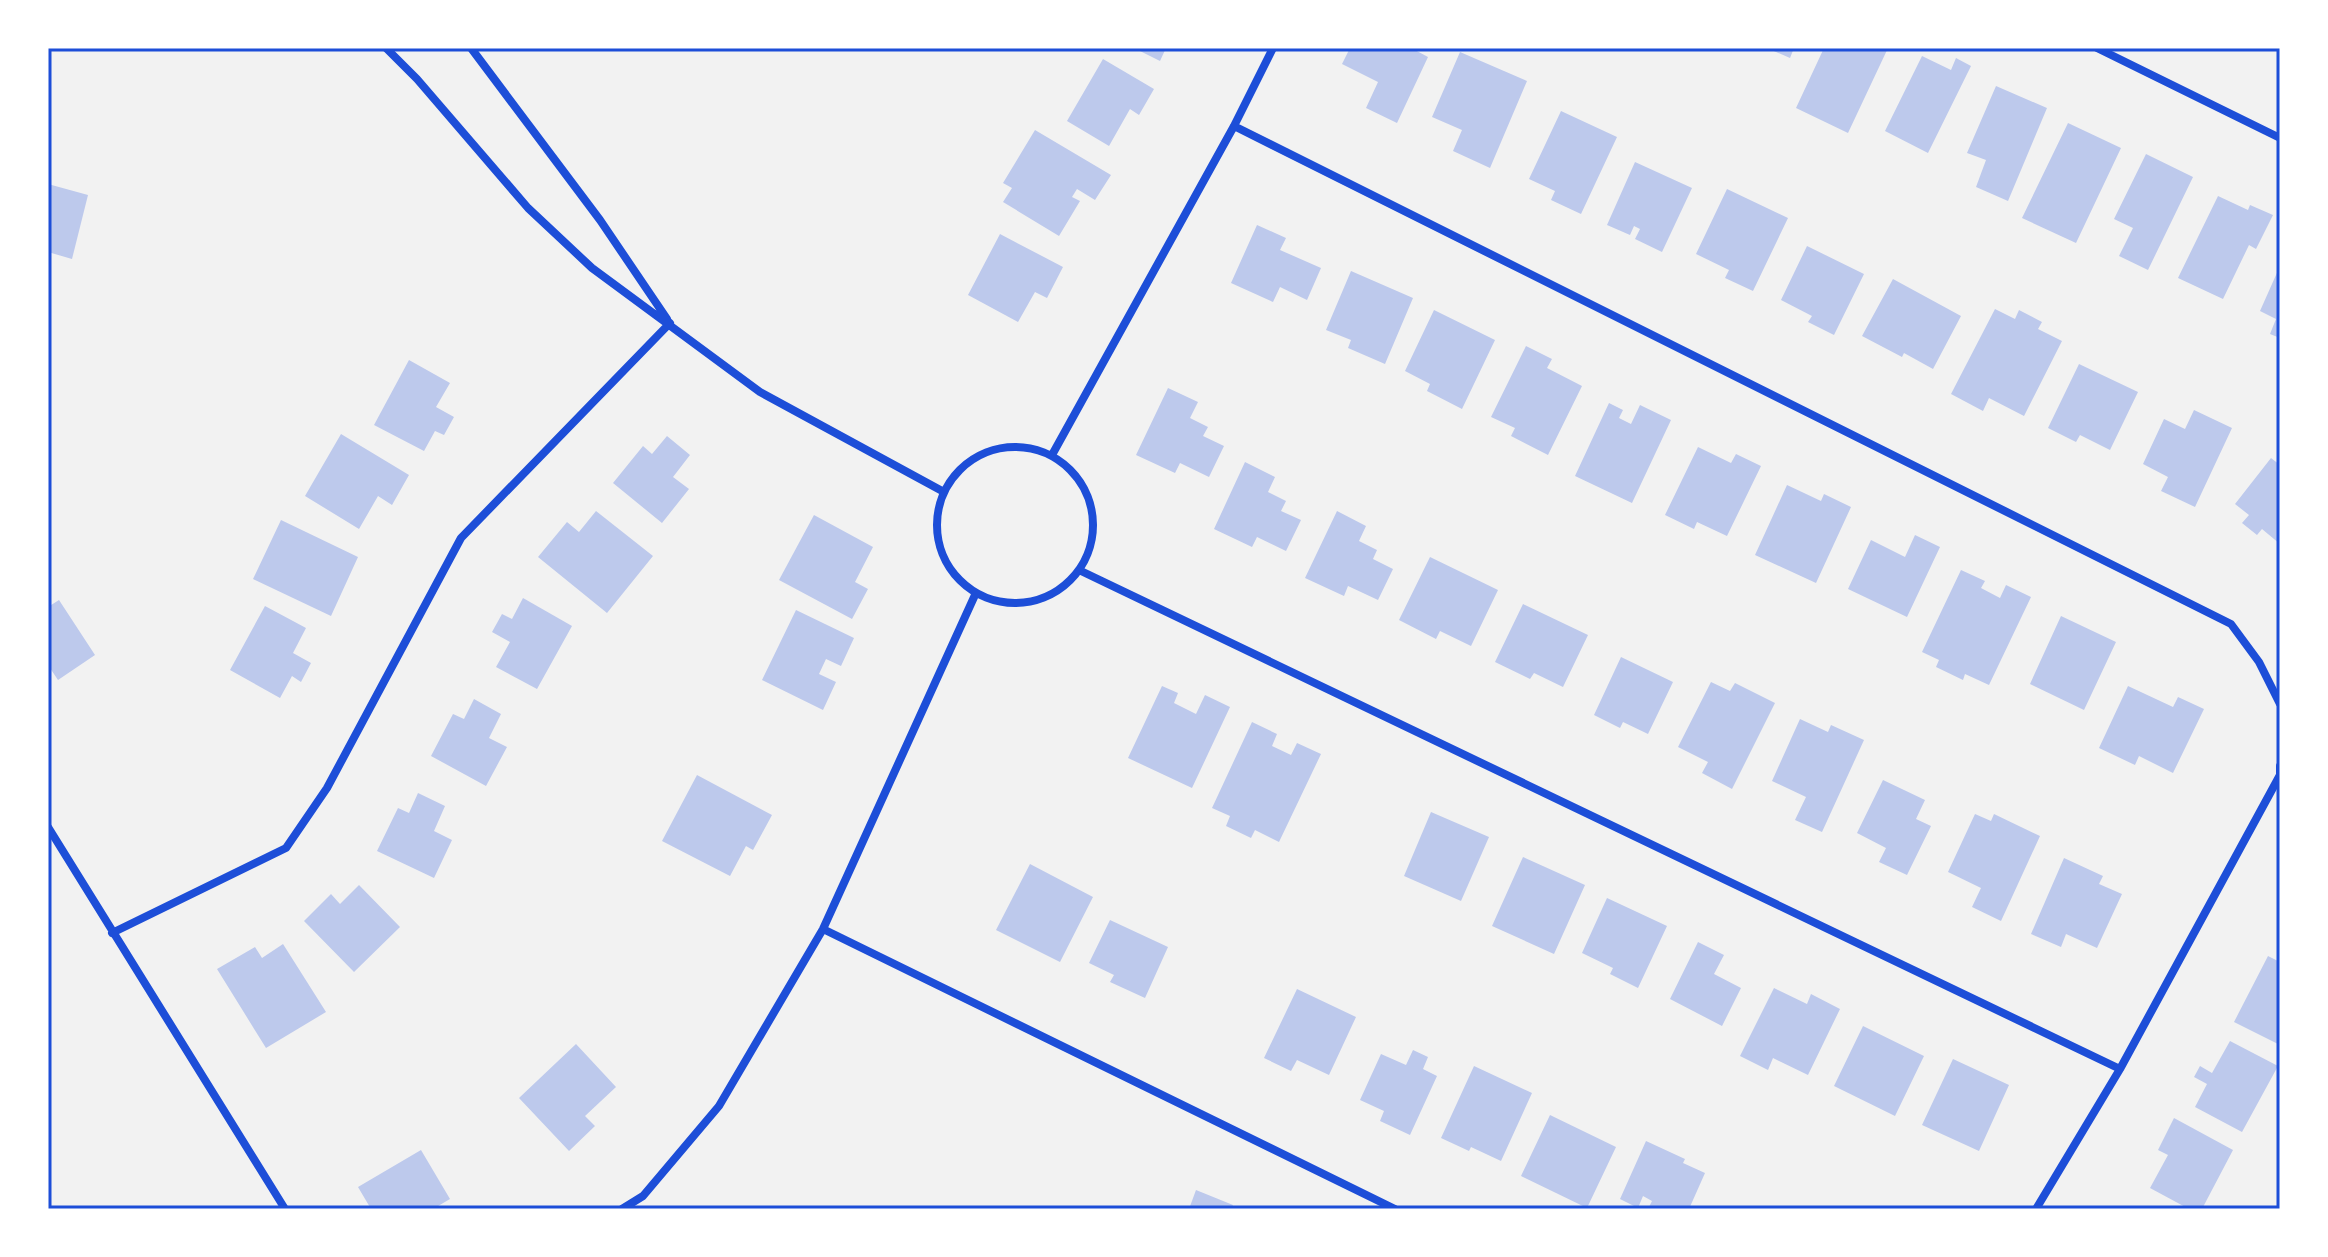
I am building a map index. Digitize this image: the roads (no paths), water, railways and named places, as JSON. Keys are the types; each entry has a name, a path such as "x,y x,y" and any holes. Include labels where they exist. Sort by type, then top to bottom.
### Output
{"street":[{"path":"386,48 417,79 528,208 592,268 760,392 944,492"},
{"path":"471,48 600,220 670,323"},
{"path":"1052,455 1234,126 1273,48"},
{"path":"2097,48 2280,138"},
{"path":"1234,126 2231,624 2259,662 2280,704"},
{"path":"112,933 286,848 327,788 461,538 670,323"},
{"path":"1028,446 1052,455 1085,485 1095,529 1081,571 1060,592 1033,603 1004,604 975,595 948,567 936,530 944,492 958,470 978,455 1002,447 1028,446"},
{"path":"1081,571 2120,1069"},
{"path":"622,1209 643,1196 719,1106 823,929 975,595"},
{"path":"2036,1209 2120,1069 2280,775 2280,766"},
{"path":"48,827 285,1209"},
{"path":"823,929 1395,1209"}]}
